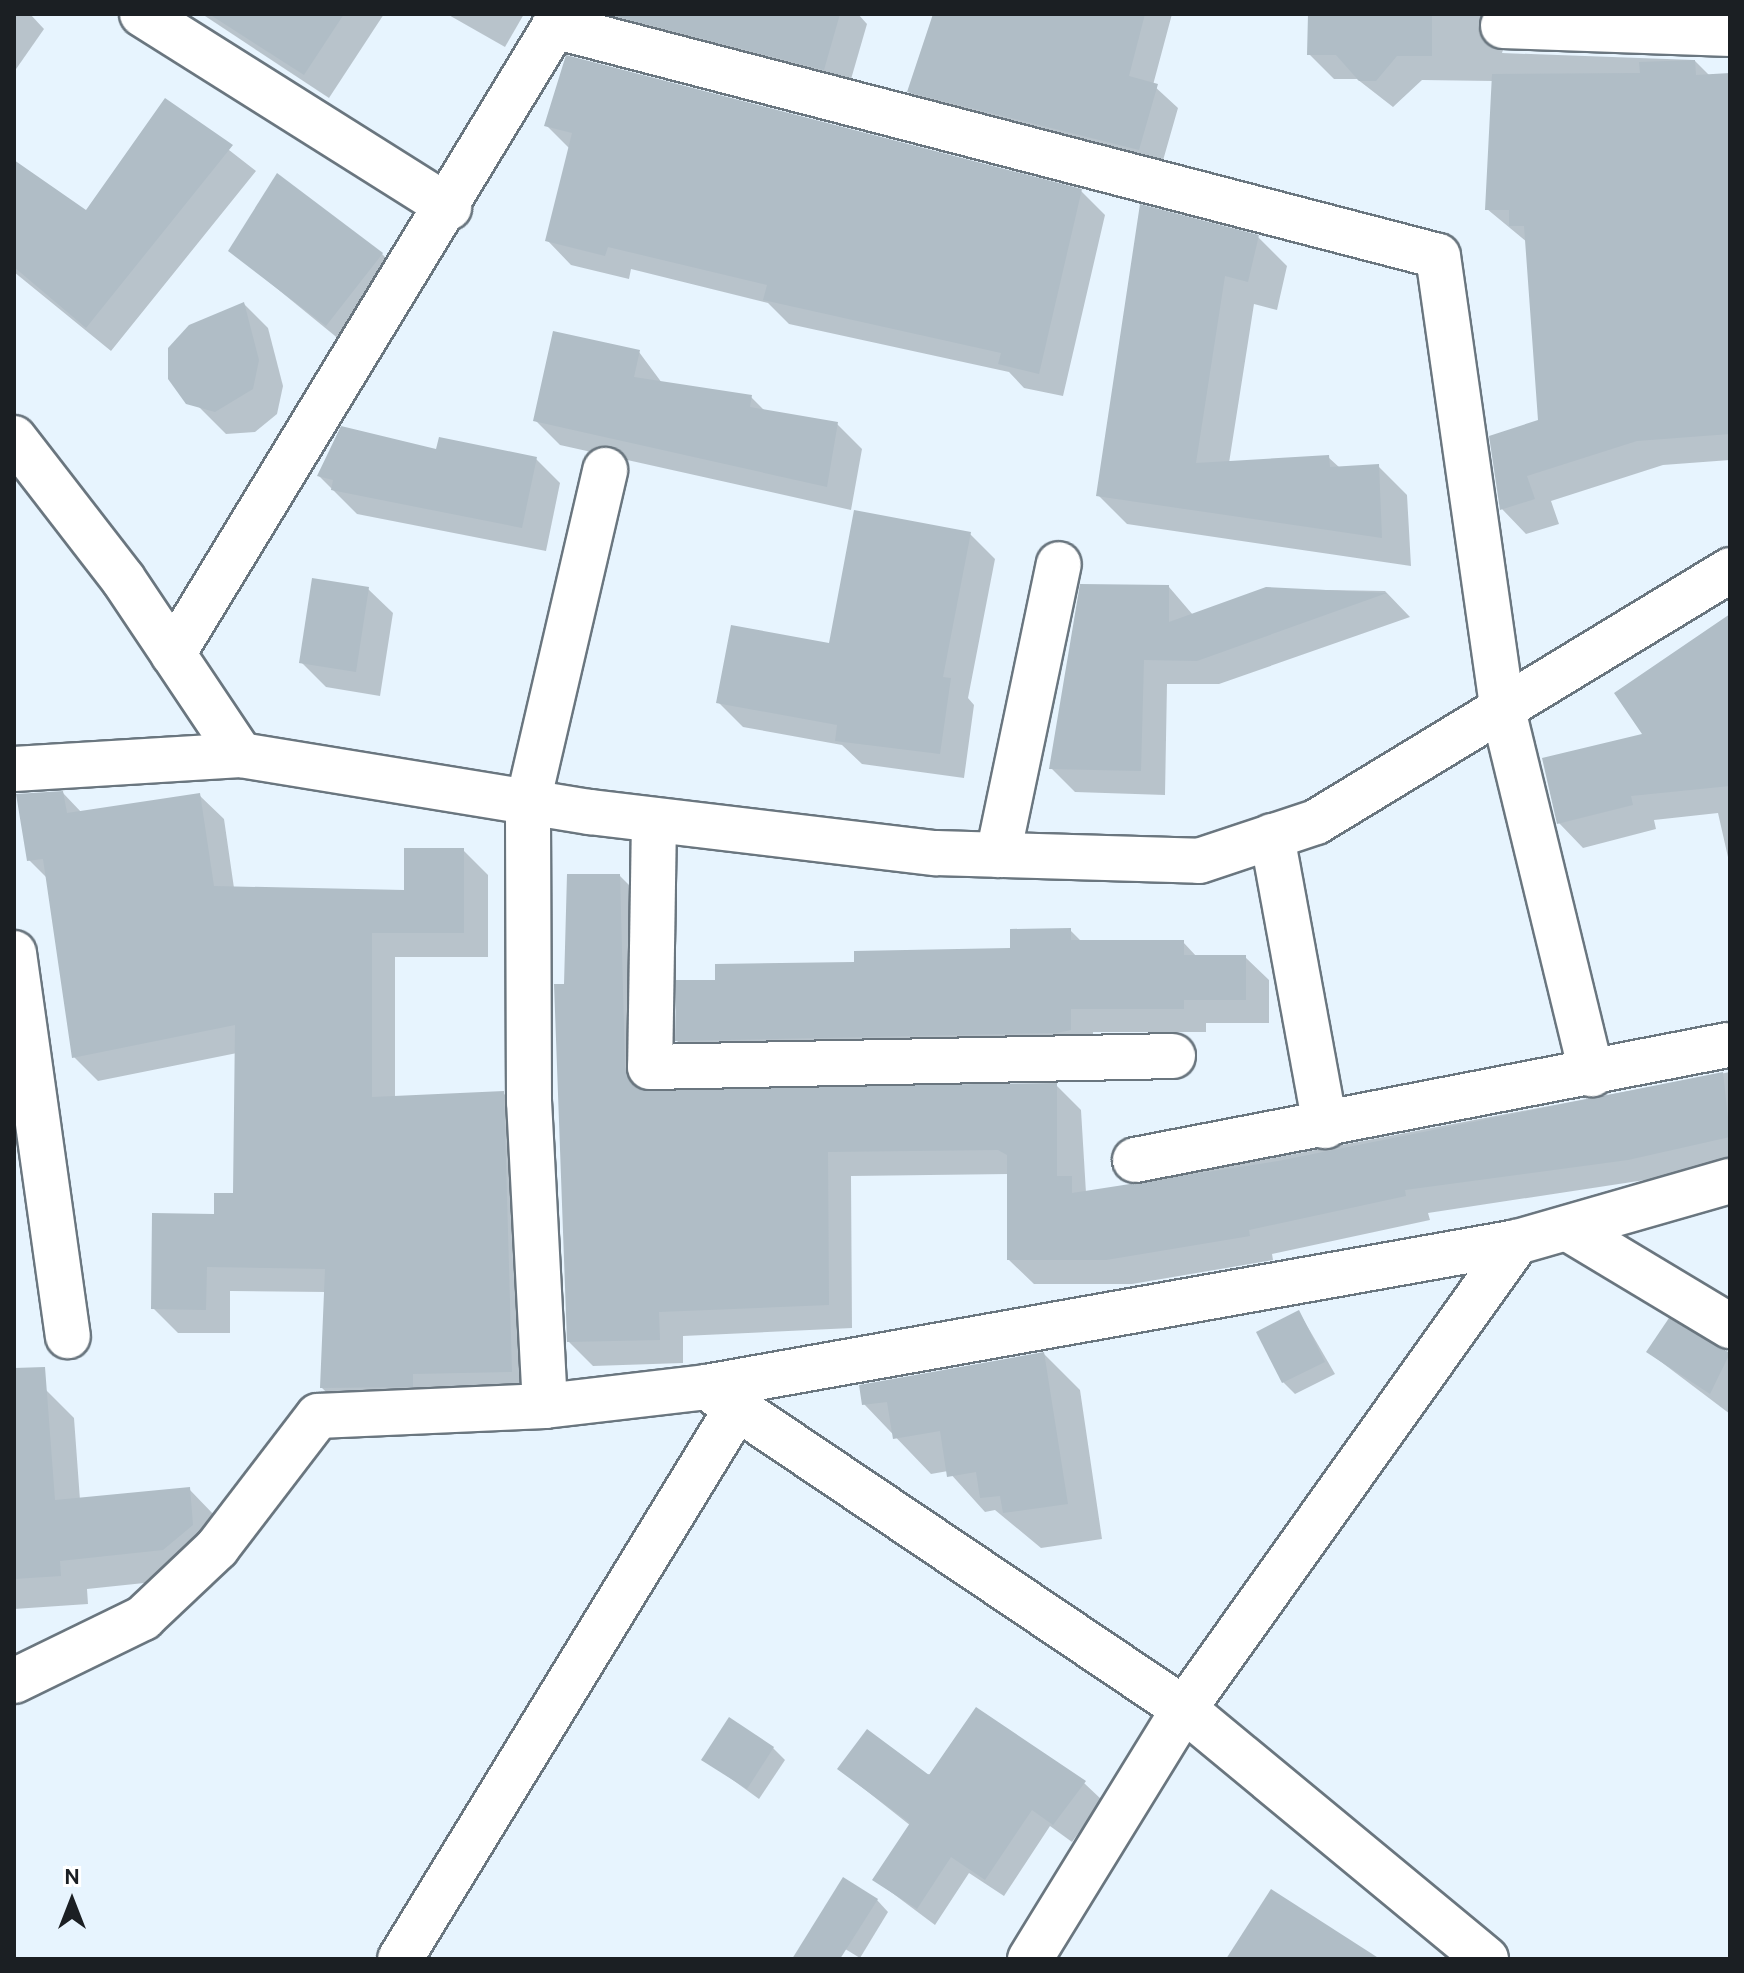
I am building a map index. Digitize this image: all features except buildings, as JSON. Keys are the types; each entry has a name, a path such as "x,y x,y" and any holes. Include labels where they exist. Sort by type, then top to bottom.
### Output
{"street":[{"path":"142,14 449,207"},
{"path":"173,654 449,207 558,20 1438,256 1503,710 1592,1074"},
{"path":"1503,26 1730,34"},
{"path":"14,438 173,654 241,755"},
{"path":"545,1406 529,1102 528,802 605,470"},
{"path":"998,855 1059,564"},
{"path":"14,769 241,755 654,820 998,855 1199,861 1316,822 1730,570"},
{"path":"654,820 650,1067 1173,1056"},
{"path":"1272,836 1325,1126"},
{"path":"14,953 68,1336"},
{"path":"1135,1160 1325,1126 1728,1045"},
{"path":"14,1681 143,1618 217,1548 318,1416 721,1397 1517,1242 1570,1230 1730,1181"},
{"path":"1570,1230 1730,1326"},
{"path":"1030,1959 1184,1709 1517,1242"},
{"path":"721,1397 1184,1709 1486,1959"},
{"path":"400,1959 721,1397"}]}
